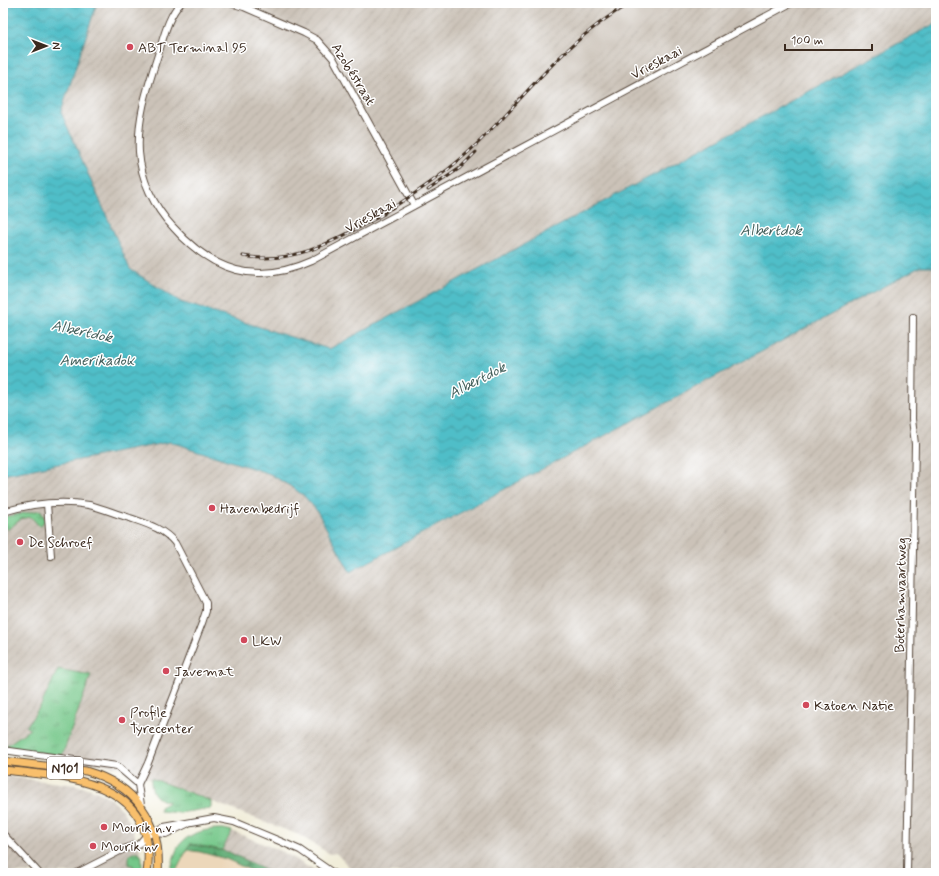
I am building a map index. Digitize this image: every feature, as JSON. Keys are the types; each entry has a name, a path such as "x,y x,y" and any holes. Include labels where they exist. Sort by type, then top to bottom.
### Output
{"main road":[{"name":"N101","path":"3,761 86,771 97,774 124,788 141,805 155,833 159,855 158,873"},
{"name":"N101","path":"3,770 88,782 109,790 122,799 138,816 146,836 148,856 147,873"}],"street":[{"name":"Vrieskaai","path":"181,3 175,9 169,24 140,112 139,153 142,172 158,208 194,249 210,260 226,267 259,273 277,272 294,268 311,261 791,3"},
{"name":"Azobéstraat","path":"230,3 244,7 317,40 333,58 414,205"},
{"name":"Boterhamvaartweg","path":"907,873 915,444 912,419 913,317"},
{"path":"3,512 47,504 76,503 90,505 161,529 175,542 204,598 206,612 145,770 138,784 141,805"},
{"path":"47,504 51,556"},
{"path":"3,750 117,766 138,784"},
{"path":"78,873 124,849 139,844 146,836 155,833 166,834 196,820 214,818 234,822 300,850 333,873"},
{"path":"3,834 39,873"}],"shaded area":[{"path":"97,3 936,3 936,23 329,349 181,302 130,269 61,112"},
{"path":"641,3 679,3 616,38 527,104 524,99 563,57 603,26"},
{"path":"920,267 936,267 936,873 355,873 336,853 330,854 299,835 151,778 141,777 138,781 123,768 3,747 3,475 170,442 270,474 293,488 304,496 317,511 351,572"},
{"path":"3,776 75,785 91,789 107,796 120,807 131,824 142,857 142,873 3,873"},
{"path":"232,831 283,852 318,873 271,873 222,850"},
{"path":"186,850 226,859 256,873 175,873"}],"green space":[{"path":"41,510 45,520 40,527 31,517 21,519 7,530 3,523 3,517"},
{"path":"58,669 91,675 62,756 4,747 30,729 26,727 41,705"},
{"path":"151,778 211,801 211,808 179,813 160,811 160,807 169,802 157,797 153,791"},
{"path":"211,829 224,829 232,831 222,850 190,844 175,873 170,873 177,849 185,839 191,835"},
{"path":"190,844 229,852 271,873 256,873 226,859 186,850"},
{"path":"139,852 142,857 142,873 133,873 133,865 129,865 129,855"}],"water":[{"name":"Albertdok","path":"3,3 97,3 61,112 130,269 181,302 329,349 936,23 936,267 920,267 350,572 317,511 304,496 293,488 270,474 170,442 3,475"}],"railway":[{"path":"379,216 444,173 468,153 567,50 586,33 630,3"},
{"path":"428,190 460,168 476,152"},
{"path":"243,256 262,258 281,257 316,248 384,214"}],"place":[{"name":"ABT Terminal 95","path":"130,47"},
{"name":"Havenbedrijf","path":"212,508"},
{"name":"De Schroef","path":"20,542"},
{"name":"LKW","path":"244,640"},
{"name":"Javemat","path":"166,671"},
{"name":"Katoen Natie","path":"806,705"},
{"name":"Profile Tyrecenter","path":"122,720"},
{"name":"Mourik n.v.","path":"104,827"},
{"name":"Mourik nv","path":"93,846"}],"water label":[{"name":"Amerikadok","path":"97,360"}]}
